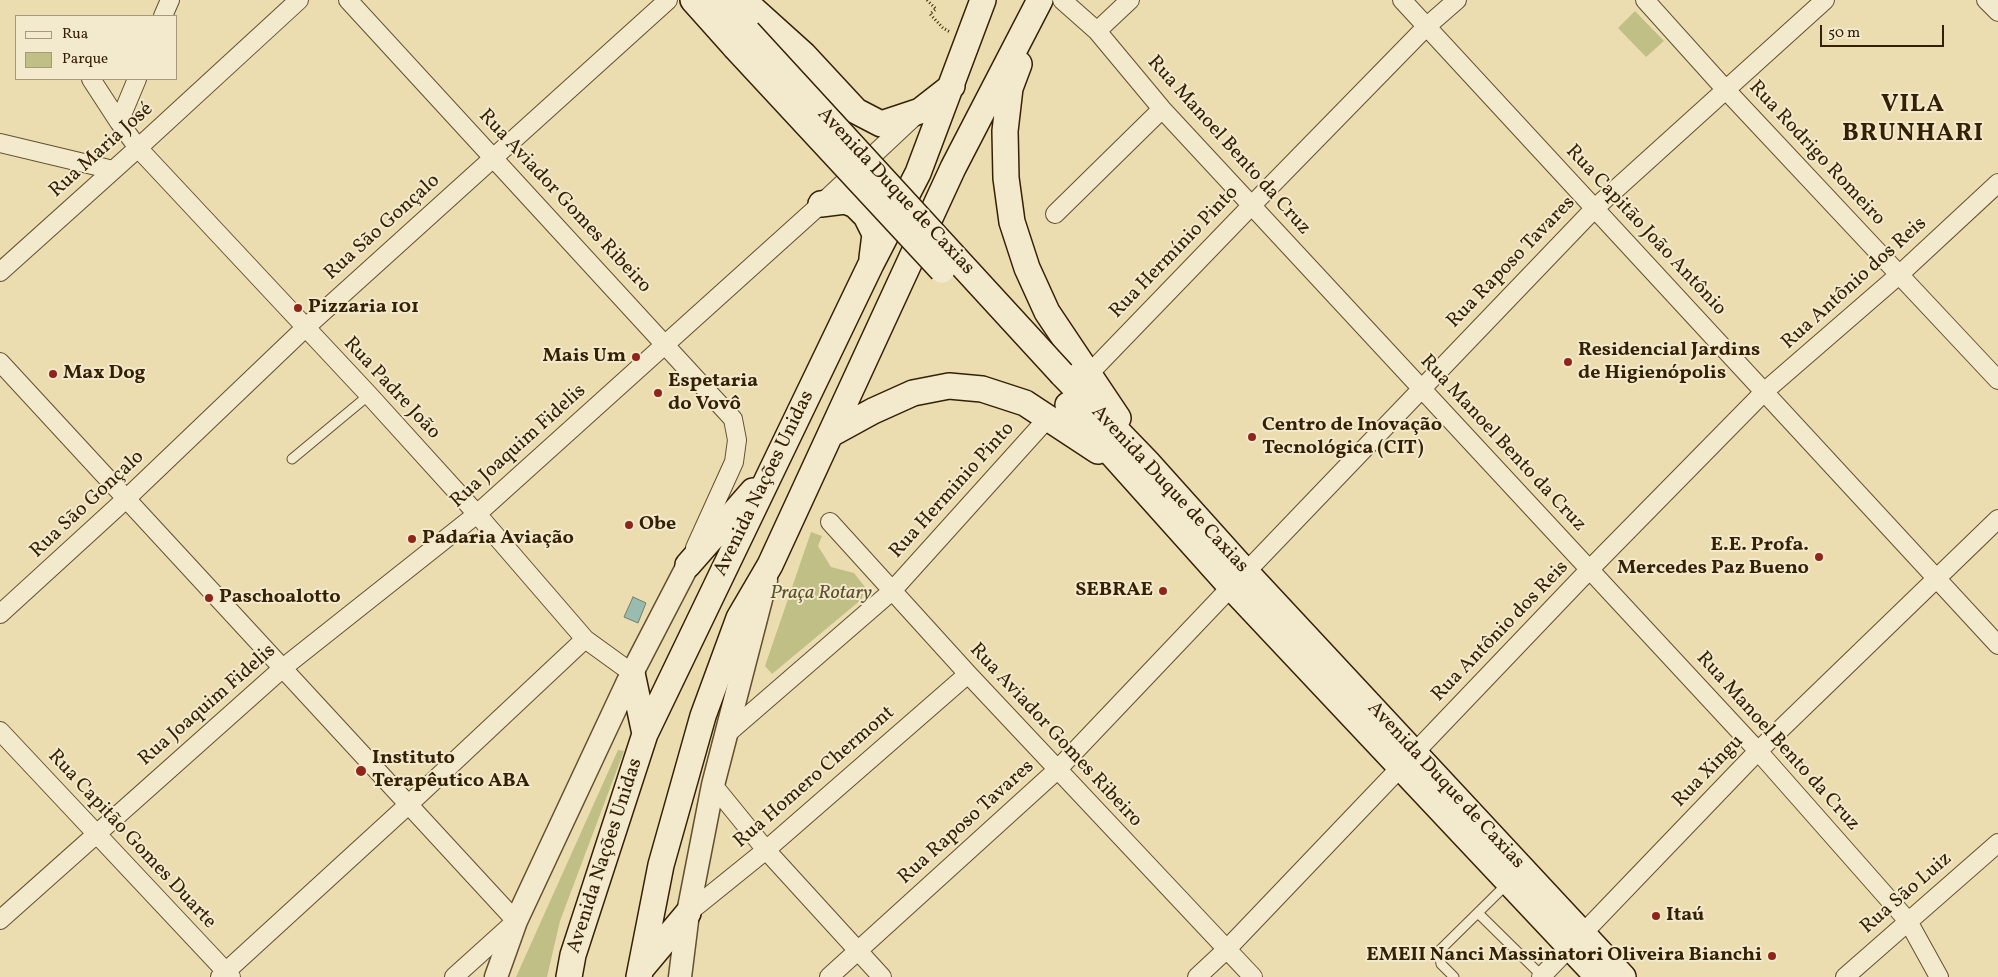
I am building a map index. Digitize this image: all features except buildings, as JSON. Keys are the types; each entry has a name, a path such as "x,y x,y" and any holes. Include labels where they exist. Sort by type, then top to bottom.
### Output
{"main road":[{"name":"Avenida Duque de Caxias","path":"693,0 741,39 1068,380 1138,466 1238,580 1577,940 1598,977"},
{"name":"Avenida Duque de Caxias","path":"719,0 741,39"},
{"path":"743,0 804,54 856,111 880,124 920,111 954,84"},
{"name":"Avenida Nações Unidas","path":"574,970 645,734 871,264 918,173 954,84 967,39 983,0"},
{"name":"Avenida Nações Unidas","path":"638,975 660,865 703,716 739,618 770,565 953,168 1040,0"},
{"path":"1022,34 1020,64 1010,88 1005,131 1006,178 1012,222 1027,268 1046,312 1068,380 1138,466"},
{"path":"821,204 845,201 856,205 866,216 875,234 871,264"},
{"path":"831,434 873,411 913,393 950,386 982,388 1025,403 1047,419 1138,466"},
{"path":"688,565 774,466"},
{"path":"632,673 645,734"},
{"name":"Avenida Duque de Caxias","path":"1407,760 1509,882 1623,977"},
{"path":"638,975 688,913"}],"street":[{"path":"163,15 170,0"},
{"name":"Rua Maria José","path":"0,272 299,0"},
{"name":"Rua Aviador Gomes Ribeiro","path":"348,0 494,156 733,419 738,440"},
{"name":"Rua São Gonçalo","path":"0,614 127,498 305,328 668,0"},
{"name":"Rua Manoel Bento da Cruz","path":"1062,0 1097,31 1162,109 1758,751 1908,921 1939,977"},
{"path":"1097,31 1130,0"},
{"name":"Rua Capitão João Antônio","path":"1402,0 1998,645"},
{"name":"Rua Hermínio Pinto","path":"1068,380 1252,205 1426,28 1457,0"},
{"name":"Rua Rodrigo Romeiro","path":"1646,0 1726,90 1998,380"},
{"name":"Rua Raposo Tavares","path":"829,977 1057,770 1595,208 1825,0"},
{"path":"1986,0 1998,12"},
{"name":"Rua Padre João","path":"92,80 118,122 138,148 369,395 477,514 586,639 632,673"},
{"path":"118,122 137,80"},
{"path":"1055,214 1162,109"},
{"name":"Rua Joaquim Fidelis","path":"0,920 95,833 284,667 477,514 821,204 920,111"},
{"path":"0,144 113,170"},
{"name":"Rua Antônio dos Reis","path":"1197,977 1227,949 1590,569 1765,391 1900,274 1998,183"},
{"path":"0,362 284,667 408,805 516,921 454,977"},
{"name":"Rua Herminio Pinto","path":"892,591 1047,419"},
{"name":"Avenida Nações Unidas","path":"496,977 516,921 632,673 688,565 734,462 738,440"},
{"name":"Rua Xingu","path":"1541,977 1758,751 1998,519"},
{"name":"Rua Aviador Gomes Ribeiro","path":"830,522 1057,770 1252,977"},
{"name":"Avenida Nações Unidas","path":"680,977 688,913 713,785 770,565"},
{"path":"728,733 892,591"},
{"path":"226,975 586,639"},
{"name":"Rua Homero Chermont","path":"688,913 766,850 968,674"},
{"name":"Rua Capitão Gomes Duarte","path":"0,731 226,975"},
{"path":"713,785 766,850 882,977"},
{"name":"Rua São Luiz","path":"1845,977 1998,843"}],"lane":[{"path":"292,459 369,395"},
{"path":"1454,977 1441,964 1439,951 1509,882"},
{"path":"1478,913 1541,977"}],"green space":[{"path":"1635,11 1664,41 1646,57 1618,28"},
{"name":"Praça Rotary","path":"811,532 822,536 818,546 831,567 854,573 865,587 862,599 772,674 765,666"},
{"path":"618,750 624,751 560,921 547,977 516,977"}],"water":[{"path":"633,597 646,603 638,623 624,617"}],"place":[{"name":"Pizzaria 101","path":"298,308"},
{"name":"Mais Um","path":"636,357"},
{"name":"Residencial Jardins de Higienópolis","path":"1568,362"},
{"name":"Max Dog","path":"53,374"},
{"name":"Espetaria do Vovô","path":"658,393"},
{"name":"Centro de Inovação Tecnológica (CIT)","path":"1252,437"},
{"name":"Obe","path":"629,525"},
{"name":"Padaria Aviação","path":"412,539"},
{"name":"E.E. Profa. Mercedes Paz Bueno","path":"1819,557"},
{"name":"SEBRAE","path":"1163,591"},
{"name":"Paschoalotto","path":"209,598"},
{"name":"Instituto Terapêutico ABA","path":"361,771"},
{"name":"Itaú","path":"1656,916"},
{"name":"EMEII Nanci Massinatori Oliveira Bianchi","path":"1772,956"}],"district":[{"name":"VILA BRUNHARI","path":"1913,120"}]}
